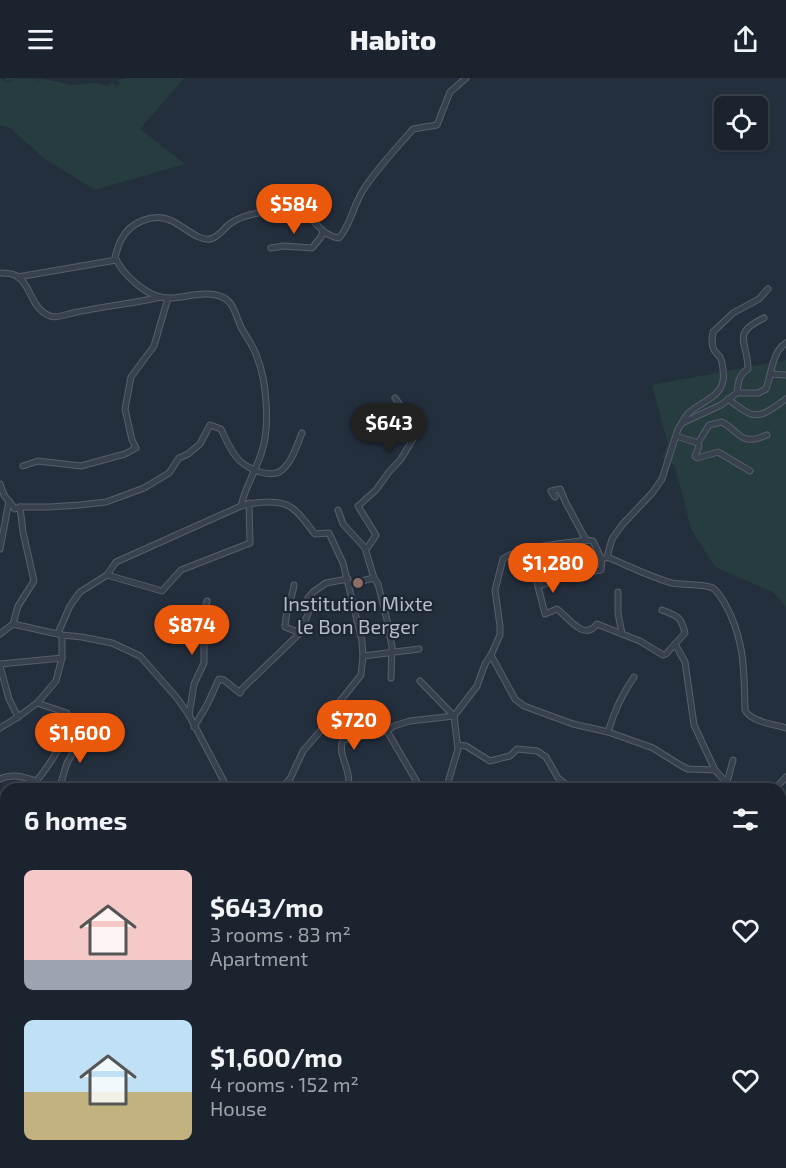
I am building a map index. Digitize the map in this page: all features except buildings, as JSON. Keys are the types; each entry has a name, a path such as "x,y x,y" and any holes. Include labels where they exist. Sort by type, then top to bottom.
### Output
{"street":[{"path":"164,298 145,291 135,283 116,260 122,238 138,222 162,217 174,221 184,230 210,239 231,223 262,212 281,210 301,213 313,220 323,232 331,237 339,238 347,229 364,188 412,129 437,124 450,92 466,78"},
{"path":"271,248 284,246 312,248 323,232"},
{"path":"0,273 18,277 116,260"},
{"path":"18,277 39,308 50,316 57,317 115,305 200,293 218,295 231,303 257,357 267,416 267,433 262,453 241,506"},
{"path":"539,586 570,575 601,570 612,539 662,479 676,436 685,417 716,394 723,380 722,361 714,349 712,332 733,313 759,299 768,288"},
{"path":"23,466 38,461 81,466 125,454 136,448 125,409 131,377 154,346 164,298"},
{"path":"737,393 742,374 748,369 743,334 752,323 764,318"},
{"path":"682,423 720,405 737,393 762,392 766,389 775,358 781,346 786,343"},
{"path":"770,374 786,375"},
{"path":"365,548 376,536 358,506 376,490 401,459 415,432 409,417 395,398"},
{"path":"728,399 752,415 768,412 786,399"},
{"path":"750,471 718,452 697,458 694,456 699,446 698,443 709,425 719,422 724,423 741,438 755,440 768,435"},
{"path":"0,484 4,495 15,509 106,502 144,488 169,473 180,458 200,444 210,424 221,429 239,461 267,474 281,471 288,463 302,433"},
{"path":"676,436 698,443"},
{"path":"555,497 551,491 560,489 586,540"},
{"path":"0,549 9,501"},
{"path":"0,728 37,703 56,681 62,658 60,634 70,606 80,592 107,574 116,562 241,506 269,501 291,507 315,534 328,533 343,562 362,641 363,656 361,675 333,710 328,722 303,751 286,783"},
{"path":"107,574 162,591 181,570 250,543 249,503"},
{"path":"0,634 13,624 18,606 34,581 20,507"},
{"path":"338,510 343,524 365,548 378,584 392,648 391,678"},
{"path":"348,783 348,774 341,751 343,740 387,731 410,721 454,716 477,686 484,664 491,655 501,631 495,590 503,559 530,550 586,540 594,543 605,559 670,582 707,586 718,592 740,641 744,662 746,714 786,728"},
{"path":"530,550 545,614 557,609 586,632 597,624 640,641 663,655 685,633 679,616 662,610"},
{"path":"194,727 219,678 240,693 300,633 308,614 308,598 313,592 326,583 374,578"},
{"path":"294,585 285,627 300,633"},
{"path":"618,592 618,613 622,634"},
{"path":"189,715 194,684 204,663 204,614 207,601"},
{"path":"13,624 112,643 140,656 189,715 225,783"},
{"path":"675,644 685,662 694,725 715,770 727,782 733,760"},
{"path":"363,656 419,649"},
{"path":"491,655 515,699 524,706 573,724 608,732 653,748 688,769 715,770"},
{"path":"18,717 9,699 0,665 62,658"},
{"path":"608,732 616,708 634,677"},
{"path":"420,681 454,716 458,749 448,783"},
{"path":"36,783 66,733 69,717 67,713 37,703"},
{"path":"328,722 349,738"},
{"path":"387,731 417,783"},
{"path":"61,783 67,763 74,751 95,734"},
{"path":"458,745 466,746 490,761 510,756 517,749 537,751 546,757 558,778 564,783"},
{"path":"0,779 21,776 29,783"}],"green space":[{"path":"0,78 7,83 15,80 4,80 6,78 32,78 44,84 34,78 69,85 93,83 107,86 112,83 117,86 120,84 117,80 129,78 184,78 140,129 185,164 95,190 45,159 10,128 0,125"},
{"path":"786,360 786,607 774,593 715,567 691,529 675,466 662,457 668,444 652,385"}],"place":[{"name":"Institution Mixte le Bon Berger","path":"358,583"}]}
